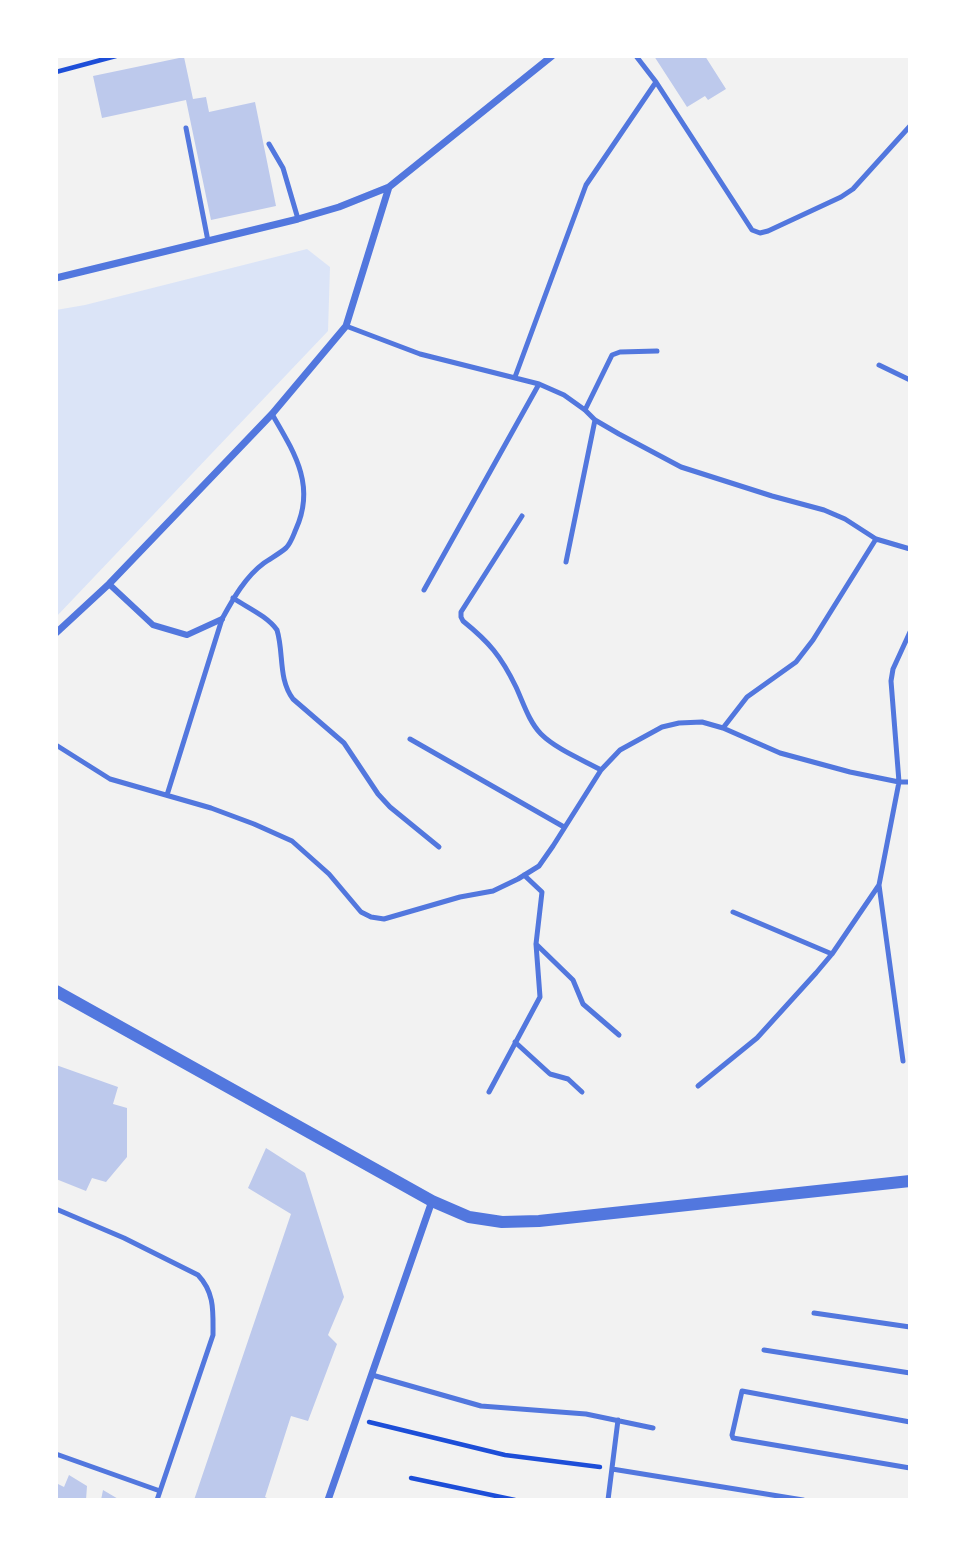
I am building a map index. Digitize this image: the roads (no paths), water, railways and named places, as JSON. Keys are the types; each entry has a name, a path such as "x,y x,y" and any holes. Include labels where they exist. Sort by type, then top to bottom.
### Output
{"street":[{"path":"56,278 298,219 339,207 389,187 552,56"},
{"path":"56,633 109,584 272,414 346,326 389,187"},
{"path":"109,584 153,625 187,635 222,619"},
{"path":"56,991 432,1201 469,1217 502,1222 538,1221 910,1181"},
{"path":"328,1500 432,1201"}],"lane":[{"path":"636,56 656,82 751,230 760,233 853,189 910,126"},
{"path":"515,377 586,186 656,82"},
{"path":"186,128 208,241"},
{"path":"269,144 283,168 298,219"},
{"path":"346,326 453,364 539,384 565,395 595,420 619,435 681,467 824,510 845,519 876,539 910,549"},
{"path":"585,410 612,355 620,352 657,351"},
{"path":"879,365 910,380"},
{"path":"424,590 539,384"},
{"path":"167,795 222,619 233,598 263,564 290,543 300,519 303,508 300,467 272,414"},
{"path":"566,562 595,420"},
{"path":"522,516 461,612 461,617 486,639 502,661 541,735 601,770"},
{"path":"723,728 747,697 796,662 813,640 876,539"},
{"path":"233,598 275,626 284,680 293,699 344,743 378,794 390,807 439,847"},
{"path":"903,1061 879,885 899,782 891,681 893,669 910,632"},
{"path":"56,744 110,779 254,824 292,841 329,874 361,912 384,919 460,897 493,891 539,866 601,770 620,750 662,727 702,722 723,728 780,753 850,772 910,782"},
{"path":"410,739 564,827"},
{"path":"489,1092 540,997 536,944 542,892 524,875"},
{"path":"698,1086 757,1038 832,954 879,885"},
{"path":"733,912 832,954"},
{"path":"536,944 573,980 583,1004 619,1035"},
{"path":"515,1042 550,1074 568,1079 582,1092"},
{"path":"56,1209 124,1238 198,1275 207,1284 211,1296 213,1335 157,1500"},
{"path":"814,1313 910,1327"},
{"path":"764,1350 910,1373"},
{"path":"372,1375 481,1406 574,1412 653,1429"},
{"path":"910,1422 742,1391 732,1435 733,1438 910,1468"},
{"path":"608,1500 618,1420"},
{"path":"56,1454 160,1491"},
{"path":"612,1469 803,1500"}]}
